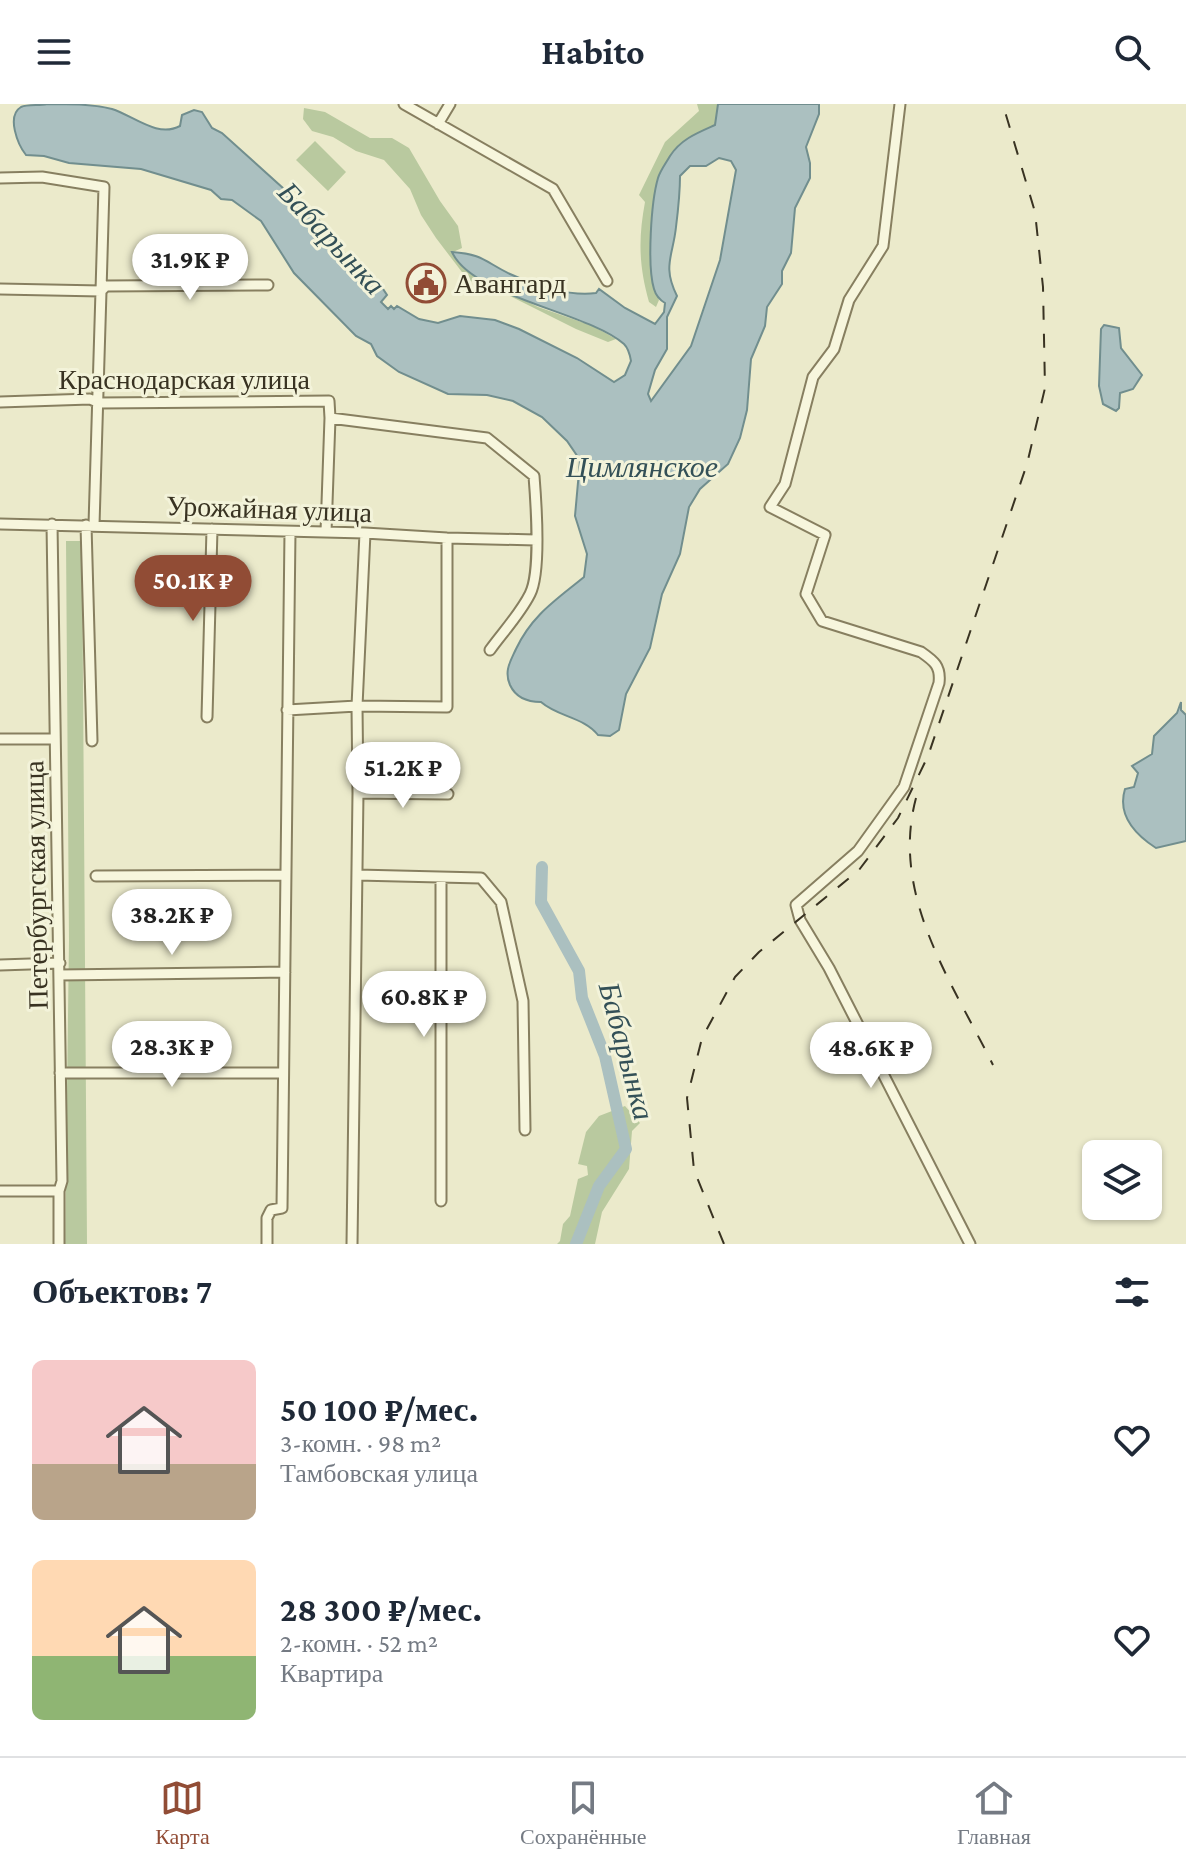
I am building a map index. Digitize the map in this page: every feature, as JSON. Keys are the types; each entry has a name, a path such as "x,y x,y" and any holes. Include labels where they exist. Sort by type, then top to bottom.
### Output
{"street":[{"path":"404,104 553,189 607,281"},
{"path":"438,124 450,104"},
{"path":"900,104 883,246 849,300 834,349 813,377 785,484 770,507 825,535 806,594 822,621 921,652 933,660 941,672 904,787 858,851 796,905 800,920 829,968 970,1244"},
{"path":"0,178 28,176 104,187 99,403 90,525 92,741"},
{"path":"0,289 101,291 106,286 268,285"},
{"name":"Краснодарская улица","path":"0,402 90,399 99,403 329,401 330,418 487,438 534,476 536,540 532,592 490,650"},
{"path":"326,532 330,418"},
{"name":"Урожайная улица","path":"0,524 536,540"},
{"name":"Петербургская улица","path":"52,524 60,963 62,1181 59,1191 59,1244"},
{"path":"207,717 212,529"},
{"path":"267,1244 267,1218 271,1210 282,1208 290,532"},
{"path":"352,1244 357,706 365,533"},
{"path":"287,710 357,706 447,707 447,538"},
{"path":"0,739 54,739"},
{"path":"358,793 448,794"},
{"path":"96,876 285,875"},
{"path":"357,875 481,878 501,902 523,1001 525,1130"},
{"path":"441,878 441,1201"},
{"path":"0,965 60,963"},
{"path":"60,975 285,972"},
{"path":"60,1073 283,1073"},
{"path":"0,1191 59,1191"}],"green space":[{"path":"697,104 718,104 715,125 687,138 655,206 651,254 653,280 659,300 656,307 649,302 643,277 641,229 645,202 639,195 665,142 699,111"},
{"path":"304,108 325,112 370,138 392,138 409,148 458,226 462,248 453,252 476,276 538,307 593,326 616,339 608,342 504,293 468,280 421,215 410,189 384,160 312,131 303,119"},
{"path":"315,141 346,172 328,191 296,160"},
{"path":"66,541 82,541 87,1244 65,1244 69,940"},
{"path":"625,1106 640,1123 632,1131 629,1169 602,1212 595,1244 557,1244 563,1224 570,1216 578,1179 588,1175 587,1166 578,1164 586,1132 599,1116"}],"water":[{"name":"Цимлянское","path":"718,104 819,104 819,114 806,147 810,178 795,208 791,253 782,271 782,284 767,307 765,326 751,359 747,410 740,438 728,464 700,489 689,507 680,554 662,594 650,648 626,694 619,730 610,736 598,735 586,724 541,702 519,696 508,680 510,662 529,627 584,577 587,554 575,516 580,460 567,441 542,417 513,401 487,395 448,394 399,372 377,356 371,344 356,336 294,273 261,221 232,200 221,199 211,190 141,169 69,163 26,155 17,138 14,117 21,107 44,105 112,109 146,125 163,129 180,126 182,115 194,110 202,112 212,128 222,133 325,226 347,257 377,280 387,295 381,302 388,309 397,306 419,319 438,323 460,316 495,320 577,358 614,382 625,375 631,361 624,344 585,322 482,281 464,268 452,252 477,257 510,274 552,289 586,294 596,293 599,289 655,324 664,312 665,303 656,294 652,279 653,202 659,175 674,150 690,137 715,125","holes":["719,158 731,161 736,170 720,260 691,346 651,401 648,394 655,370 667,349 667,317 677,296 669,269 680,176 690,166 706,166"]},
{"path":"1104,325 1119,328 1121,348 1142,375 1133,389 1120,393 1116,411 1103,404 1099,386 1101,329"},
{"path":"1181,702 1181,710 1186,715 1186,841 1156,848 1130,823 1123,798 1125,789 1134,787 1138,773 1132,766 1152,754 1154,736 1177,713"}],"waterway":[{"name":"Бабарынка","path":"542,867 541,902 579,971 582,998 605,1056 626,1149 599,1186 576,1244"}],"railway":[{"path":"724,1244 694,1170 687,1098 702,1038 735,977 759,952 859,870 898,818 928,756 1027,464 1045,388 1043,287 1035,212 1001,104"},
{"path":"916,798 910,834 911,869 918,903 944,970 993,1065"}],"place":[{"name":"Авангард","path":"426,283"}]}
